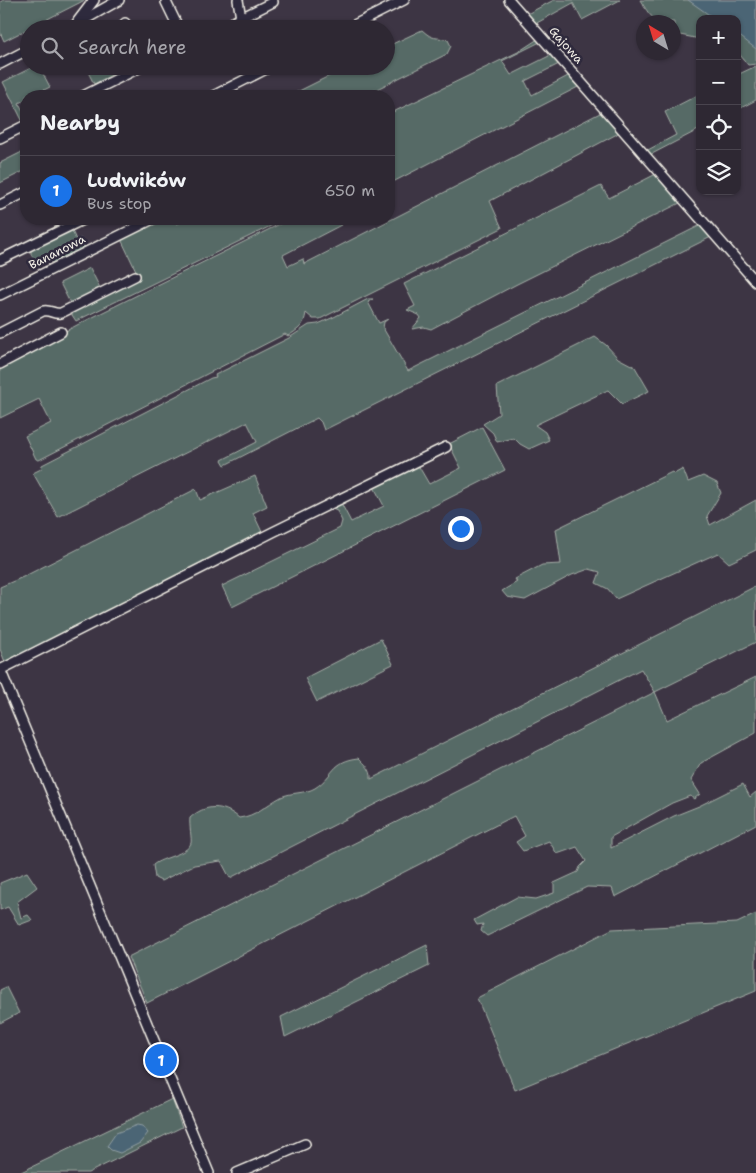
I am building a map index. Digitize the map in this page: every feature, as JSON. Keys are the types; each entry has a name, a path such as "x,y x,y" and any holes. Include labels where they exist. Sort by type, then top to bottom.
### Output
{"street":[{"path":"86,14 94,0"},
{"path":"79,20 86,14 119,0"},
{"path":"238,0 241,18"},
{"path":"364,20 404,0"},
{"name":"Gajowa","path":"509,0 756,282"},
{"path":"166,2 175,20"},
{"path":"237,20 273,2"},
{"path":"0,64 20,54"},
{"path":"95,90 125,75"},
{"path":"225,90 254,75"},
{"path":"0,138 20,127"},
{"path":"0,205 20,195"},
{"path":"0,260 72,225"},
{"name":"Bananowa","path":"0,295 141,225"},
{"path":"0,333 43,311 47,310 55,314 61,313 135,276"},
{"path":"0,364 62,332"},
{"path":"209,1173 0,670 272,532 446,447"},
{"path":"237,1173 304,1144"}],"green space":[{"path":"4,0 85,0 45,20 20,20 20,33 4,41 0,32 0,2"},
{"path":"554,0 620,0 582,20 573,3 535,24 527,14"},
{"path":"640,0 756,0 756,64 748,65 741,56 741,15 696,15 696,38 681,35 681,15 651,15"},
{"path":"422,30 432,37 448,40 451,46 447,54 375,90 301,90 331,75 395,75 395,43"},
{"path":"538,39 540,42 502,61 511,75 549,56 550,53 559,64 525,81 532,95 568,76 578,87 395,181 395,111 518,52"},
{"path":"756,66 756,100 741,108 741,105 741,73"},
{"path":"20,74 44,75 50,87 44,90 20,90 20,116 3,82"},
{"path":"90,75 111,75 94,84"},
{"path":"696,96 696,131 650,155 646,151 676,135 665,112"},
{"path":"602,112 619,131 617,134 490,201 502,228 320,319 313,319 306,313 300,327 288,336 285,334 39,460 36,459 25,436 51,423 39,399 0,418 0,366 79,324 278,225 341,225 283,255 288,266 303,259 304,264 380,225 395,225 395,218"},
{"path":"20,153 20,173 0,183 0,163"},
{"path":"656,174 682,202 431,329 424,327 412,329 421,318 419,315 407,310 415,306 404,284 601,186 609,198"},
{"path":"145,225 273,225 76,321 72,315 73,311 139,277 120,237"},
{"path":"701,225 711,237 324,430 317,418 225,465 222,460 257,442 247,422 58,517 33,473 41,469 42,465 216,377 215,375 289,338 309,325 318,324 334,317 368,299 373,299 368,302 379,323 388,319 384,322 383,328 408,371"},
{"path":"70,226 76,240 80,238 86,250 57,263 33,258 31,250"},
{"path":"90,268 101,290 71,305 60,283"},
{"path":"595,337 606,345 618,358 635,367 649,391 622,404 608,390 535,425 545,432 549,440 529,449 514,438 497,442 493,433 483,424 499,414 497,386"},
{"path":"482,427 505,470 232,607 222,586 340,528 342,521 337,511 330,508 341,503 351,522 384,506 374,487 418,465 429,484 461,468 449,444"},
{"path":"683,469 688,482 703,476 717,483 721,493 707,516 710,525 756,500 756,550 729,563 718,553 616,599 608,589 596,583 600,572 589,569 572,575 525,600 507,597 502,591 517,582 515,579 542,565 561,564 556,529 672,472 674,474"},
{"path":"255,476 267,506 253,513 262,532 5,662 0,649 0,587 196,489 200,500"},
{"path":"756,586 756,642 655,692 641,669 230,878 221,861 194,865 161,881 155,878 153,865 189,847 191,843 190,818 202,810 220,808 233,813 239,818 245,817 261,810 281,797 315,788 338,765 359,758 369,770 371,779"},
{"path":"381,639 393,664 317,702 305,678"},
{"path":"756,677 756,733 701,763 691,780 700,794 694,799 690,796 672,803 611,837 611,848 743,784 750,797 756,792 756,824 615,897 612,888 587,887 487,936 481,931 483,924 477,925 474,920 517,897 536,899 554,893 554,883 578,872 586,861 577,847 557,854 549,841 523,851 516,842 525,836 514,816 147,1003 128,957 655,692 667,720"},
{"path":"27,872 37,887 17,902 21,918 28,915 32,920 19,925 8,907 0,910 0,883"},
{"path":"756,914 756,991 515,1090 477,998 612,929 737,923"},
{"path":"427,945 429,966 285,1037 281,1017"},
{"path":"6,987 19,1013 0,1023 0,990"},
{"path":"172,1099 182,1127 88,1173 19,1173"}],"water":[{"path":"688,0 756,0 756,49 741,37 741,15 709,15"},
{"path":"137,1125 142,1126 148,1133 140,1143 120,1153 111,1150 107,1146 116,1133"}],"place":[{"name":"Ludwików","path":"161,1060"}]}
